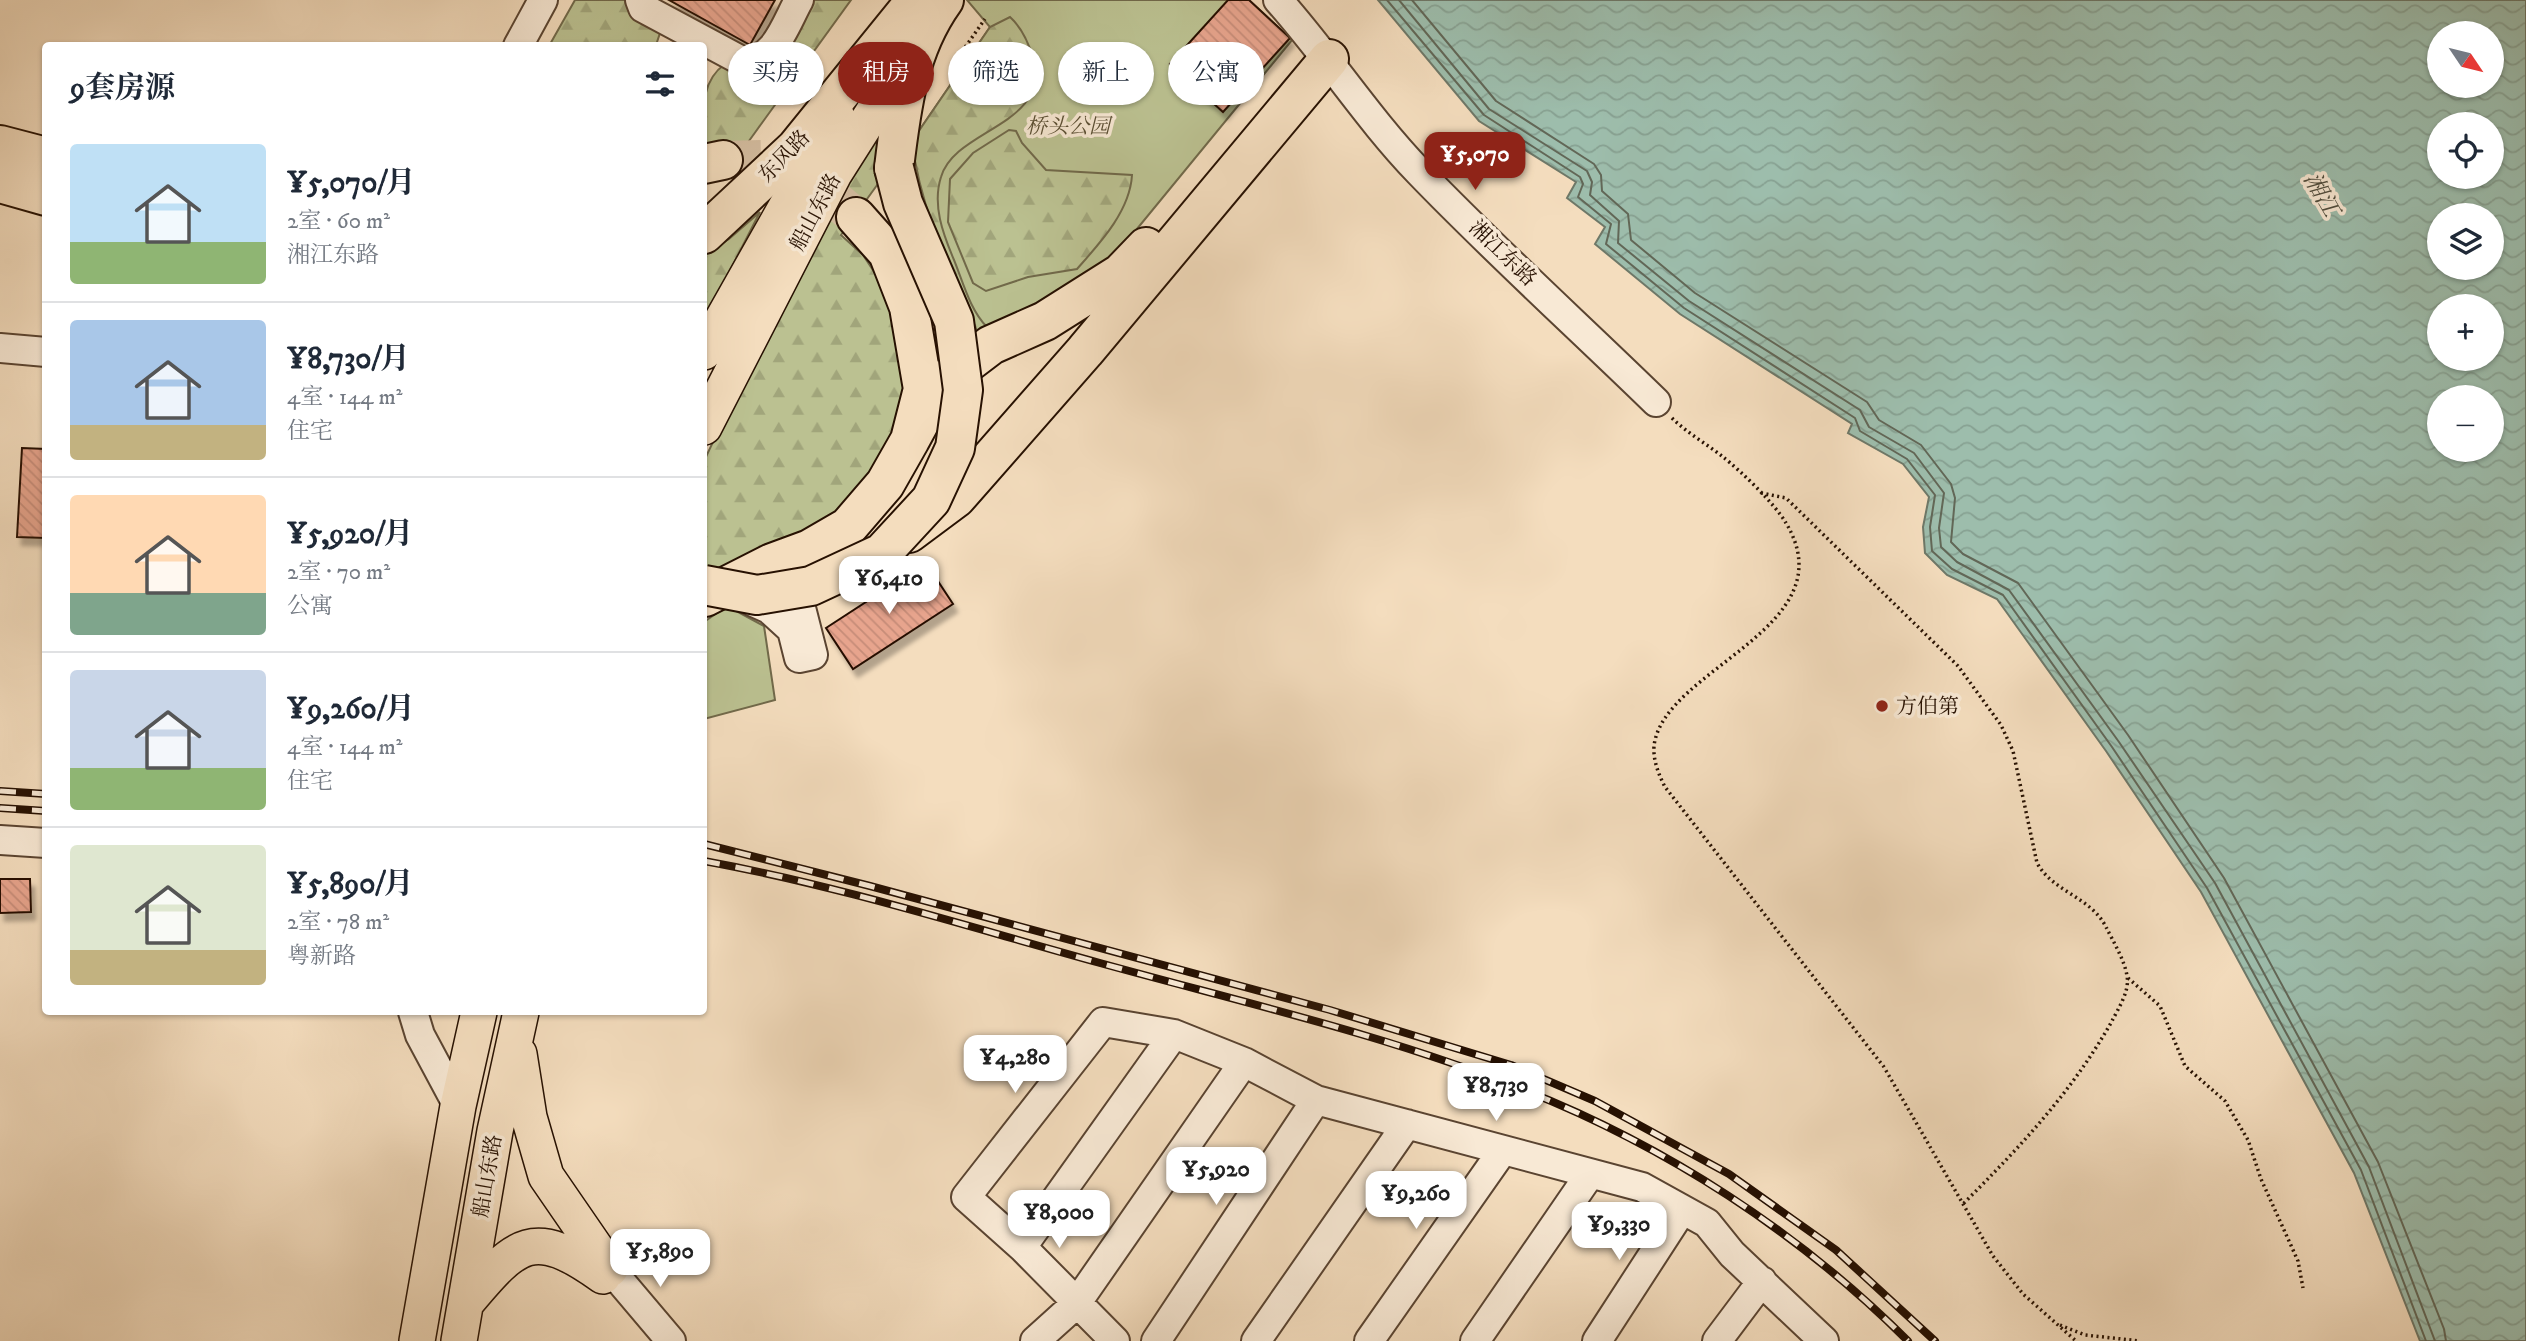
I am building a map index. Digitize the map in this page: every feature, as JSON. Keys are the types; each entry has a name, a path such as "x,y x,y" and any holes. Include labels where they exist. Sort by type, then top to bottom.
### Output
{"highway":[{"path":"882,553 931,500 955,448 963,390 954,321 903,203 894,168 903,92 928,7"},
{"name":"东风路","path":"707,231 796,148 928,7"},
{"path":"707,593 757,594 811,586 882,553 956,498 1085,351 1329,59"},
{"path":"707,592 810,549 848,527 885,484 941,383 990,345 1045,321 1121,274 1216,173 1291,104"},
{"path":"0,145 42,157"},
{"path":"0,183 42,195"},
{"path":"856,217 888,253 909,307 923,389 910,440"}],"main road":[{"name":"船山东路","path":"707,347 839,113 928,7"},
{"name":"船山东路","path":"707,421 834,174 928,7"},
{"name":"船山东路","path":"417,1341 457,1106 478,1015"},
{"name":"船山东路","path":"459,1341 518,1022"},
{"path":"518,1022 529,1117 546,1176 607,1272"},
{"path":"464,1306 501,1261 522,1248 548,1246 572,1254 607,1272"}],"street":[{"path":"520,42 543,0"},
{"path":"639,0 643,8 706,42"},
{"path":"707,42 742,61 755,62 767,56 799,0"},
{"name":"湘江东路","path":"1278,0 1329,59 1349,92 1419,172 1656,401"},
{"path":"0,348 42,352"},
{"path":"707,593 740,596 769,609 792,630 799,658 813,655 800,604 810,549"},
{"path":"0,839 42,843"},
{"path":"414,1015 420,1035 457,1106"},
{"path":"1115,1341 1022,1247 966,1197 1103,1022 1174,1034 1244,1062 1316,1100 1642,1187 1707,1223 1732,1254 1824,1341"},
{"path":"1022,1247 1174,1034"},
{"path":"1035,1341 1077,1303 1244,1062"},
{"path":"1156,1341 1316,1100"},
{"path":"1256,1341 1407,1124"},
{"path":"1369,1341 1503,1150"},
{"path":"1475,1341 1590,1174"},
{"path":"1597,1341 1682,1210"},
{"path":"607,1272 657,1341"},
{"path":"607,1272 671,1341"},
{"path":"1717,1341 1762,1281"}],"path":[{"path":"968,42 985,19"},
{"path":"1656,401 1677,423 1726,459 1784,520 1799,546 1800,572 1792,592 1774,621 1678,704 1661,725 1654,746 1656,767 1665,788 1884,1067 1993,1256 2023,1294 2076,1341"},
{"path":"1759,493 1786,498 1958,666 2001,725 2013,751 2037,863 2043,874 2059,887 2094,909 2105,925 2128,978 2160,1006 2185,1066 2225,1101 2248,1140 2261,1179 2298,1261 2302,1288"},
{"path":"1963,1204 2052,1111 2088,1063 2122,1003 2128,978"},
{"path":"2058,1324 2085,1335 2140,1341"}],"green space":[{"path":"575,0 628,0 660,33 657,42 551,42"},
{"path":"804,0 851,0 821,42 765,42"},
{"name":"桥头公园","path":"967,0 1249,0 1292,40 1264,74 1264,42 1168,42 1168,105 1239,105 1132,235 1099,267 1055,296 977,331 931,226 912,141 948,88 948,105 1044,105 1044,42 980,42 990,27"},
{"path":"1010,17 1027,42 980,42 990,27"},
{"path":"725,64 728,65 728,105 775,105 746,145 707,145 707,88 716,72"},
{"path":"948,88 948,105 1023,105 1016,113 964,147 950,161 941,177 938,209 946,240 971,304 987,327 977,331 929,215 912,141"},
{"path":"1009,130 1016,131 1022,143 1046,170 1132,175 1120,214 1077,269 1028,277 986,291 973,283 948,222 950,179 973,153"},
{"path":"877,135 880,181 841,235 863,255 886,290 901,336 906,392 896,436 836,521 707,582 707,455 793,272"},
{"path":"760,212 707,315 707,253 729,239"},
{"path":"727,606 764,626 775,700 707,718 707,620"}],"water":[{"name":"湘江","path":"1378,0 2526,0 2526,1341 2420,1341 2354,1173 2201,892 2106,751 1997,599 1947,575 1925,553 1923,527 1929,497 1903,464 1848,433 1852,424 1680,314 1595,244 1605,227 1567,198 1576,182 1479,121"}],"building":[{"path":"669,0 775,0 752,42 745,42"},
{"path":"1228,0 1249,0 1290,38 1264,67 1264,42 1190,42"},
{"path":"1215,105 1229,105 1223,112"},
{"path":"22,448 42,449 42,538 17,537"},
{"path":"926,563 953,604 853,669 826,628"},
{"path":"0,879 30,879 31,912 0,913"}],"tunnel":[{"path":"723,160 765,159 813,182 856,217"}],"railway":[{"path":"0,791 42,794"},
{"path":"0,808 42,811"},
{"path":"707,845 1330,1010 1511,1065 1595,1101 1729,1174 1836,1250 1935,1341"},
{"path":"707,862 853,894 1314,1020 1420,1052 1524,1090 1629,1138 1729,1196 1822,1264 1908,1341"}],"place":[{"name":"方伯第","path":"1882,706"}]}
